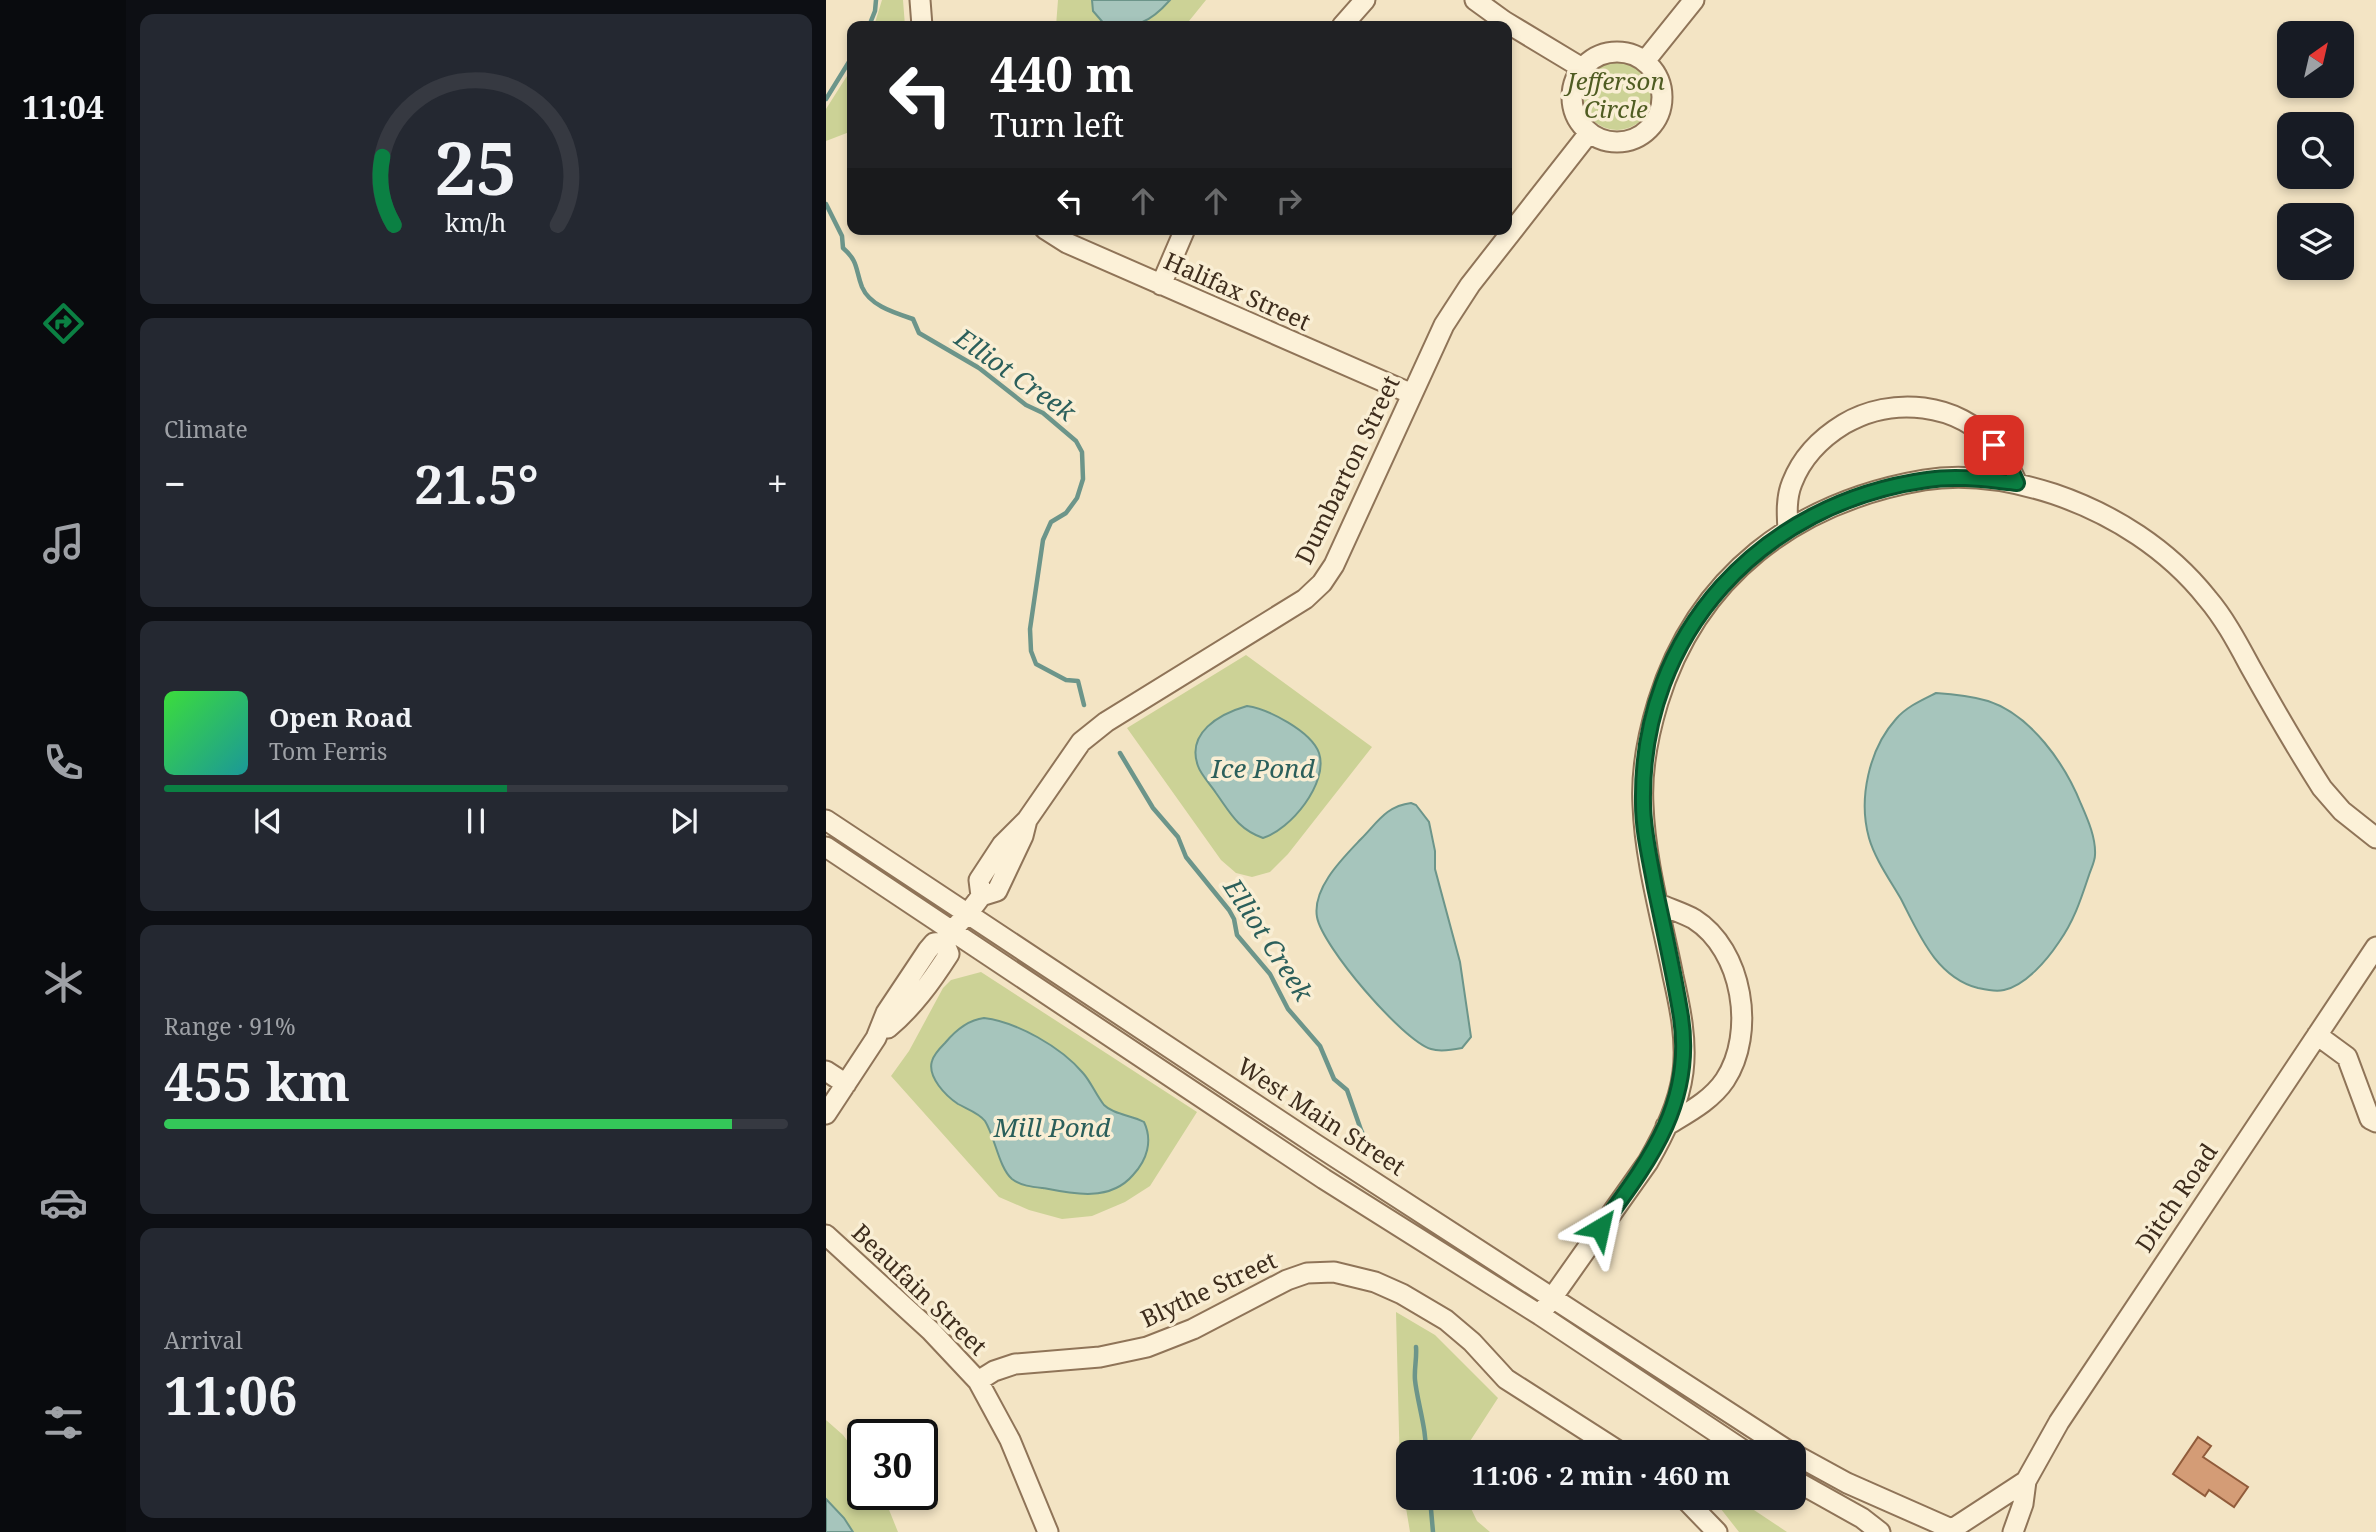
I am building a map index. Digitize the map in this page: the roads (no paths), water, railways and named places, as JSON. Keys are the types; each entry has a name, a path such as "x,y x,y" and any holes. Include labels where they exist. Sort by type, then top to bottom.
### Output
{"street":[{"path":"920,0 922,21"},
{"path":"1346,21 1365,0"},
{"path":"1475,0 1504,21"},
{"path":"1645,61 1693,0"},
{"path":"1512,26 1582,68"},
{"path":"1610,52 1623,52 1645,61 1660,82 1663,97 1659,117 1652,127 1638,138 1627,142 1610,142 1589,133 1577,119 1573,108 1575,80 1582,68 1597,56 1610,52"},
{"name":"Dumbarton Street","path":"1512,231 1589,133"},
{"name":"Halifax Street","path":"1054,235 1161,285 1412,394"},
{"path":"1161,285 1182,235"},
{"name":"Dumbarton Street","path":"956,927 981,896 997,891 1023,836 1027,820 1069,758 1097,728 1294,606 1322,583 1343,545 1444,325 1470,285 1509,235"},
{"path":"1788,530 1787,501 1791,484 1801,463 1833,431 1874,411 1894,407 1918,407 1939,410 1957,418 1979,430 1994,445 2007,461 2017,483"},
{"path":"1539,1315 1648,1162 1666,1126 1683,1072 1684,1036 1648,853 1643,812 1644,760 1667,673 1685,637 1709,599 1736,570 1805,519 1869,492 1930,479 1961,478 2017,483 2072,500 2102,514 2157,548 2207,598 2230,630 2322,788 2342,811 2376,838"},
{"name":"West Main Street","path":"826,820 956,927 1324,1178 1728,1440"},
{"name":"West Main Street","path":"826,847 1315,1144 1772,1440"},
{"path":"1659,904 1694,919 1708,931 1730,964 1742,1003 1739,1045 1726,1079 1714,1094 1666,1126"},
{"path":"826,1114 876,1038 924,991 948,954 956,927"},
{"name":"Ditch Road","path":"2013,1532 2023,1504 2026,1481 2059,1422 2376,947"},
{"path":"2317,1035 2347,1057 2370,1119 2376,1122"},
{"path":"826,1071 846,1083"},
{"name":"Beaufain Street","path":"826,1235 939,1339 978,1381 1010,1440 1048,1532"},
{"name":"Blythe Street","path":"978,1381 994,1371 1015,1364 1100,1357 1147,1347 1193,1329 1287,1280 1307,1273 1334,1272 1362,1277 1384,1286 1446,1320 1506,1379 1601,1440"},
{"name":"West Main Street","path":"1806,1461 1847,1483 1952,1530"},
{"name":"Ditch Road","path":"1952,1530 2026,1481"},
{"path":"1806,1487 1862,1518 1880,1532"},
{"path":"1696,1510 1717,1532"}],"water":[{"path":"1092,0 1170,0 1155,15 1143,21 1102,21 1093,11"},
{"path":"1936,693 1988,701 2004,708 2032,729 2066,773 2093,836 2094,860 2069,926 2035,971 2020,983 2004,990 1988,990 1963,982 1940,964 1922,940 1879,862 1869,838 1866,791 1868,775 1879,745 1900,715"},
{"name":"Ice Pond","path":"1247,706 1277,716 1298,729 1314,745 1321,765 1313,791 1305,804 1285,826 1263,838 1247,830 1231,814 1201,773 1196,754 1201,735 1208,727 1226,714"},
{"path":"1411,803 1416,805 1429,822 1435,851 1435,869 1460,962 1471,1037 1462,1048 1442,1051 1431,1049 1402,1029 1348,969 1322,931 1317,917 1319,895 1338,864 1383,816 1395,808"},
{"name":"Mill Pond","path":"984,1018 1024,1030 1051,1045 1083,1073 1104,1105 1144,1122 1148,1136 1145,1157 1124,1184 1102,1193 1079,1194 1023,1185 1012,1179 1000,1160 985,1121 948,1096 932,1073 932,1061 953,1034 967,1024"},
{"path":"826,1499 844,1518 853,1532 826,1532"}],"waterway":[{"name":"Elliot Creek","path":"871,21 876,0"},
{"name":"Elliot Creek","path":"826,99 847,65"},
{"name":"Elliot Creek","path":"826,204 842,236 843,248 854,262 862,287 871,299 884,308 913,319 919,333 979,368 1026,405 1043,413 1076,441 1082,452 1083,479 1077,498 1066,513 1051,522 1043,540 1030,629 1031,651 1036,664 1066,680 1078,681 1084,705"},
{"name":"Elliot Creek","path":"1120,753 1153,808 1178,837 1186,857 1229,910 1237,935 1270,974 1288,1009 1320,1046 1334,1079 1347,1090 1367,1143 1376,1151"},
{"name":"Elliot Creek","path":"1416,1347 1415,1380 1425,1440"},
{"name":"Elliot Creek","path":"1431,1510 1433,1532"}],"park label":[{"name":"Jefferson Circle","path":"1616,96"}]}
